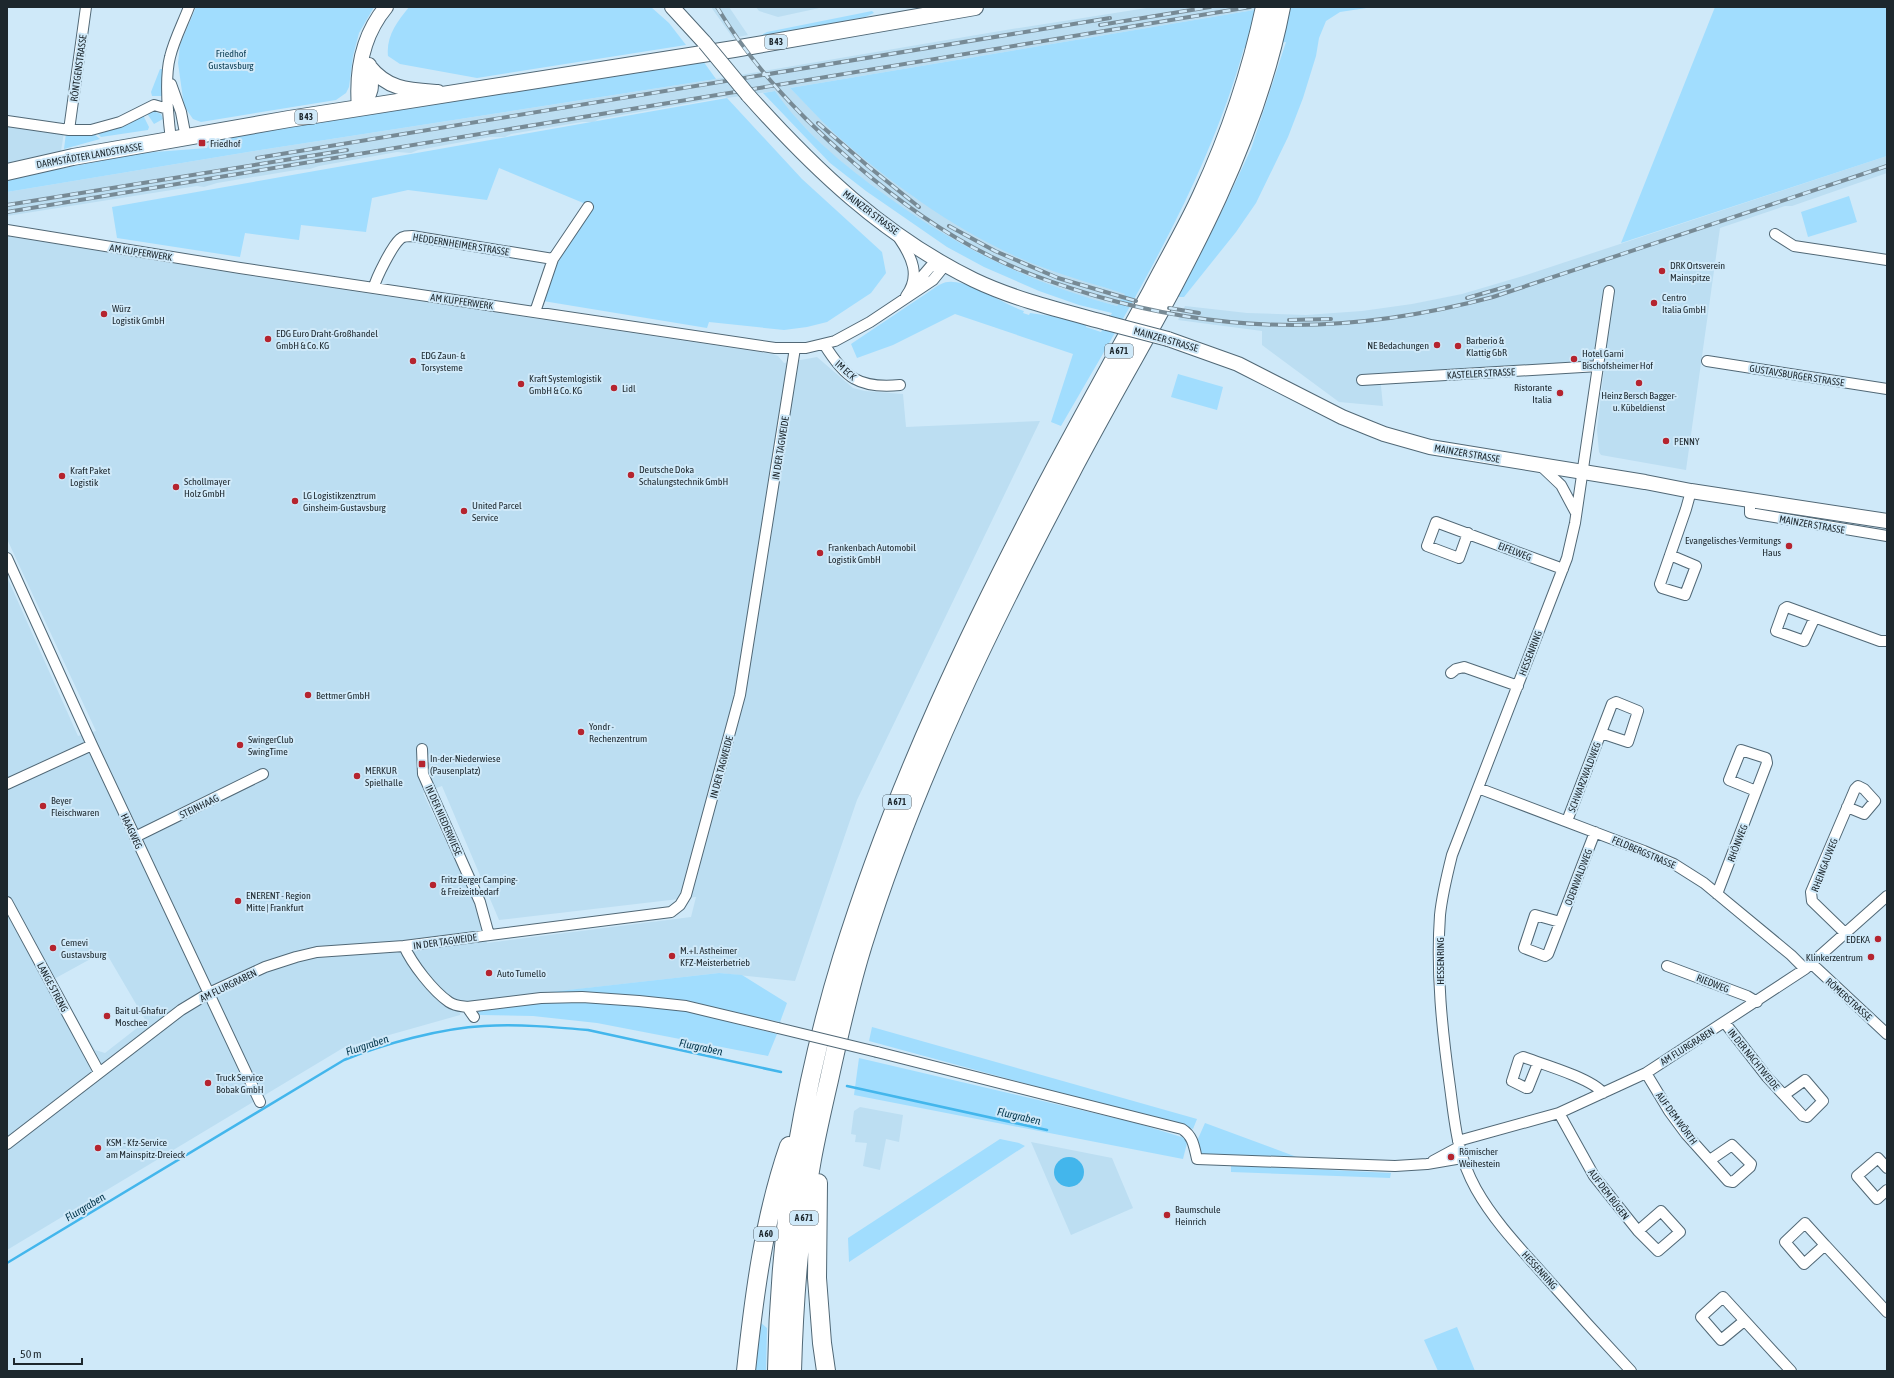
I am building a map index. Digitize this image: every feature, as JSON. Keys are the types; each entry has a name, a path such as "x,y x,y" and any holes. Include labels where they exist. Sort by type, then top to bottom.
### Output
{"highway":[{"name":"A 671","path":"806,1102 822,1030 841,960 873,865 921,744 964,649 1034,510 1202,196 1227,135 1255,46 1265,7"},
{"name":"A 671","path":"792,1371 796,1290 805,1203 812,1159 845,1007 862,945 900,838 933,756 960,696 1048,516 1200,235 1242,138 1273,44 1281,7"},
{"name":"A 671","path":"826,1371 822,1343 817,1278 818,1187 832,1067"},
{"name":"A 60","path":"746,1371 755,1302 772,1207 782,1166 806,1102"},
{"name":"A 60","path":"776,1371 779,1302 785,1230 806,1102"}],"main road":[{"path":"358,108 357,86 364,64 367,39 379,16 386,7"},
{"name":"MAINZER STRASSE","path":"672,7 705,43 748,95 828,180 893,230 946,264 975,280 1020,298 1168,339 1238,364 1342,417 1384,434 1430,447 1690,491 1887,521"},
{"name":"B 43","path":"178,139 358,108 734,49 974,7"},
{"path":"364,64 376,75 396,87 454,93"},
{"name":"DARMSTÄDTER LANDSTRASSE","path":"7,172 63,159 178,139"}],"street":[{"name":"RÖNTGENSTRASSE","path":"69,130 86,7"},
{"path":"178,139 168,109 170,56 189,7"},
{"path":"169,78 181,112 178,139"},
{"path":"7,121 85,131 120,122 154,105 168,109"},
{"path":"535,312 553,259 588,207"},
{"name":"AM KUPFERWERK","path":"7,230 374,288 775,348 795,348 835,341 870,322 932,280 946,264"},
{"path":"893,230 911,258 913,276 912,287"},
{"path":"1775,234 1794,246 1887,260"},
{"name":"HEDDERNHEIMER STRASSE","path":"374,288 376,279 398,241 405,236 553,259"},
{"name":"AM KUPFERWERK","path":"905,298 912,287 931,266 946,264"},
{"path":"1582,472 1609,291"},
{"name":"IM ECK","path":"824,344 841,368 857,381 866,384 900,385"},
{"name":"IN DER TAGWEIDE","path":"404,946 671,912 680,905 686,895 740,695 795,348"},
{"name":"GUSTAVSBURGER STRASSE","path":"1707,361 1887,388"},
{"name":"KASTELER STRASSE","path":"1362,380 1599,366"},
{"path":"1541,466 1562,485 1576,513"},
{"name":"HESSENRING","path":"1582,472 1567,558 1452,855 1444,888 1440,914 1439,973 1446,1054 1458,1144 1462,1158 1476,1189 1491,1213 1513,1241 1631,1371"},
{"path":"1670,555 1690,491"},
{"name":"MAINZER STRASSE","path":"1750,500 1750,513 1887,536"},
{"name":"EIFELWEG","path":"1468,533 1563,569"},
{"name":"HAAGWEG","path":"7,558 92,745 260,1102"},
{"path":"1815,618 1880,641 1887,641"},
{"path":"1451,673 1458,668 1469,668 1518,686"},
{"name":"SCHWARZWALDWEG","path":"1567,821 1601,733"},
{"path":"7,784 92,745"},
{"name":"IN DER NIEDERWIESE","path":"422,749 423,774 480,902 489,935"},
{"name":"STEINHAAG","path":"135,837 263,774"},
{"name":"FELDBERGSTRASSE","path":"1478,788 1567,821 1674,864 1717,894 1791,955 1809,967"},
{"name":"RHÖNWEG","path":"1717,894 1756,791"},
{"name":"RHEINGAUWEG","path":"1846,934 1812,901 1811,892 1847,807"},
{"name":"ODENWALDWEG","path":"1560,922 1595,832"},
{"name":"AM FLURGRABEN","path":"1427,1164 1458,1144 1559,1113 1646,1073 1809,967 1887,896"},
{"name":"LANGE STRENG","path":"7,902 99,1072"},
{"path":"404,946 431,985 449,1002 456,1006 467,1007 541,998 582,997 686,1006 877,1052 1182,1129 1189,1133 1193,1139 1197,1158 1395,1166 1427,1164 1462,1158"},
{"name":"AM FLURGRABEN","path":"7,1144 181,1010 209,993 265,967 296,957 323,952 404,946"},
{"name":"RIEDWEG","path":"1667,966 1747,996 1757,1002"},
{"name":"RÖMERSTRASSE","path":"1809,967 1887,1034"},
{"path":"467,1007 474,1016"},
{"name":"IN DER NACHTWEIDE","path":"1725,1023 1767,1077 1784,1095"},
{"path":"1538,1062 1591,1083 1599,1088 1603,1093"},
{"name":"AUF DEM WÖRTH","path":"1646,1073 1686,1134 1710,1160"},
{"name":"AUF DEM BÜGEN","path":"1559,1113 1594,1176 1638,1231"},
{"path":"1887,1168 1878,1158 1856,1176 1877,1199 1887,1190"},
{"path":"1825,1245 1887,1312"},
{"path":"1744,1321 1791,1371"}],"shaded area":[{"path":"711,7 729,7 748,35 733,38"},
{"path":"756,7 824,7 778,17 759,11"},
{"path":"1153,7 1272,7 790,88 834,133 914,197 957,224 1000,248 1044,268 1126,294 1117,306 1083,297 1040,282 987,259 946,236 905,210 859,176 826,149 787,109 775,91 727,98 725,97 599,119 594,122 582,122 511,134 505,137 490,137 418,150 411,153 397,152 319,166 310,169 217,183 204,187 197,186 7,216 7,192 248,152 716,79 1006,30"},
{"path":"7,125 64,132 61,151 7,163"},
{"path":"1887,156 1887,173 1792,206 1785,206 1720,228 1686,470 1601,455 1599,452 1597,430 1605,361 1380,376 1383,406 1339,402 1262,345 1262,331 1178,320 1185,306 1247,313 1306,315 1362,311 1412,304 1462,294 1523,276"},
{"path":"7,236 238,274 772,354 778,356 784,363 817,357 853,388 865,391 903,394 906,427 1040,421 857,800 795,981 719,973 463,1002 460,1015 343,1048 7,1250 7,577 78,736 96,731 7,539","holes":["442,786 499,920 696,897 691,917 487,943 473,898 423,793","105,951 146,1021 105,1053 95,1050 54,979"]},
{"path":"860,1107 903,1115 899,1142 886,1139 880,1170 863,1166 867,1143 855,1142 856,1135 851,1134 854,1111"},
{"path":"1031,1142 1112,1158 1133,1208 1071,1235"},
{"path":"1069,1157 1080,1161 1084,1172 1080,1183 1069,1187 1058,1183 1054,1172 1058,1161"}],"green space":[{"name":"Friedhof Gustavsburg","path":"196,7 374,7 359,33 353,56 349,87 346,93 336,100 201,122 193,119 184,106 178,63 180,45"},
{"path":"409,7 651,7 669,23 686,45 477,78 400,64 388,56 389,42 393,30"},
{"path":"1272,7 1373,7 1340,12 1326,21 1319,38 1316,56 1303,98 1288,137 1256,203 1236,232 1184,297 1178,297 1222,211 1251,149 1286,42 1244,48 1228,98 1188,195 1140,289 1061,426 1051,422 1073,354 955,314 893,345 857,358 851,344 935,288 947,282 961,283 970,286 1024,311 1023,313 1029,315 1030,313 1065,318 1101,332 1112,313 1079,305 1039,291 984,267 947,247 866,191 830,163 763,93 775,91 809,132 835,156 877,189 934,228 991,260 1021,273 1083,296 1117,306 1125,294 1054,272 1015,256 960,227 934,210 883,174 858,154 835,134 790,88"},
{"path":"1715,7 1887,7 1887,156 1621,243"},
{"path":"872,11 874,13 865,17 756,38 767,32"},
{"path":"703,61 716,79 248,152 7,192 7,179 142,153 207,148 209,143 225,137"},
{"path":"160,69 163,69 163,96 152,96 151,92"},
{"path":"727,98 802,179 882,252 886,273 871,293 827,322 807,327 784,330 709,322 707,328 543,301 559,260 593,207 499,168 487,200 408,190 372,198 366,232 301,225 299,240 245,233 240,257 117,238 112,207"},
{"path":"153,111 161,114 163,119 154,124 146,112"},
{"path":"143,115 149,127 148,130 101,137 98,134 129,124"},
{"path":"66,133 94,134 100,139 64,149"},
{"path":"1849,196 1857,222 1808,237 1801,212"},
{"path":"1178,374 1223,387 1217,410 1171,397"},
{"path":"719,973 742,975 787,1003 780,1022 665,1000 570,994 462,1002"},
{"path":"597,1000 686,1011 777,1034 768,1056 597,1023 533,1016 480,1015 478,1012 479,1010 540,1001"},
{"path":"872,1027 1197,1119 1193,1129 869,1041"},
{"path":"859,1058 1136,1123 1188,1139 1183,1159 854,1095"},
{"path":"1205,1123 1302,1159 1201,1154 1197,1141"},
{"path":"1000,1139 1019,1143 1025,1146 849,1262 848,1238"},
{"path":"1231,1165 1391,1173 1390,1178 1231,1172"},
{"path":"761,1323 767,1328 766,1371 752,1371 757,1327"},
{"path":"1457,1327 1475,1371 1438,1371 1424,1340"}],"waterway":[{"name":"Flurgraben","path":"7,1263 344,1060 376,1048 432,1033 468,1027 497,1025 588,1030 781,1072"},
{"name":"Flurgraben","path":"847,1086 1047,1130"}],"railway":[{"path":"717,7 746,51 780,91 816,129 870,177 918,214 970,246 1041,278 1096,296 1147,309 1197,318 1246,323 1295,325 1344,323 1393,318 1442,309 1493,297 1887,166"},
{"path":"1100,25 1210,7"},
{"path":"7,212 1250,7"},
{"path":"257,158 1110,18"},
{"path":"818,123 869,167 919,207"},
{"path":"7,205 347,150"},
{"path":"949,226 995,251 1058,278 1136,301"},
{"path":"1467,298 1509,286"},
{"path":"1169,308 1199,313"},
{"path":"1289,320 1331,319"}],"place":[{"name":"Friedhof","path":"202,143"},
{"name":"DRK Ortsverein Mainspitze","path":"1662,271"},
{"name":"Centro Italia GmbH","path":"1654,303"},
{"name":"Würz Logistik GmbH","path":"104,314"},
{"name":"EDG Euro Draht-Großhandel GmbH & Co. KG","path":"268,339"},
{"name":"NE Bedachungen","path":"1437,345"},
{"name":"Barberio & Klattig GbR","path":"1458,346"},
{"name":"Hotel Garni Bischofsheimer Hof","path":"1574,359"},
{"name":"EDG Zaun- & Torsysteme","path":"413,361"},
{"name":"Heinz Bersch Bagger- u. Kübeldienst","path":"1639,383"},
{"name":"Kraft Systemlogistik GmbH & Co. KG","path":"521,384"},
{"name":"Lidl","path":"614,388"},
{"name":"Ristorante Italia","path":"1560,393"},
{"name":"PENNY","path":"1666,441"},
{"name":"Deutsche Doka Schalungstechnik GmbH","path":"631,475"},
{"name":"Kraft Paket Logistik","path":"62,476"},
{"name":"Schollmayer Holz GmbH","path":"176,487"},
{"name":"LG Logistikzenztrum Ginsheim-Gustavsburg","path":"295,501"},
{"name":"United Parcel Service","path":"464,511"},
{"name":"Evangelisches-Vermitungs Haus","path":"1789,546"},
{"name":"Frankenbach Automobil Logistik GmbH","path":"820,553"},
{"name":"Bettmer GmbH","path":"308,695"},
{"name":"Yondr - Rechenzentrum","path":"581,732"},
{"name":"SwingerClub SwingTime","path":"240,745"},
{"name":"In-der-Niederwiese (Pausenplatz)","path":"422,764"},
{"name":"MERKUR Spielhalle","path":"357,776"},
{"name":"Beyer Fleischwaren","path":"43,806"},
{"name":"Fritz Berger Camping- & Freizeitbedarf","path":"433,885"},
{"name":"ENERENT - Region Mitte | Frankfurt","path":"238,901"},
{"name":"EDEKA","path":"1878,939"},
{"name":"Cemevi Gustavsburg","path":"53,948"},
{"name":"M.+I. Astheimer KFZ-Meisterbetrieb","path":"672,956"},
{"name":"Klinkerzentrum","path":"1871,957"},
{"name":"Auto Tumello","path":"489,973"},
{"name":"Bait ul-Ghafur Moschee","path":"107,1016"},
{"name":"Truck Service Bobak GmbH","path":"208,1083"},
{"name":"KSM - Kfz-Service am Mainspitz-Dreieck","path":"98,1148"},
{"name":"Römischer Weihestein","path":"1451,1157"},
{"name":"Baumschule Heinrich","path":"1167,1215"}]}
